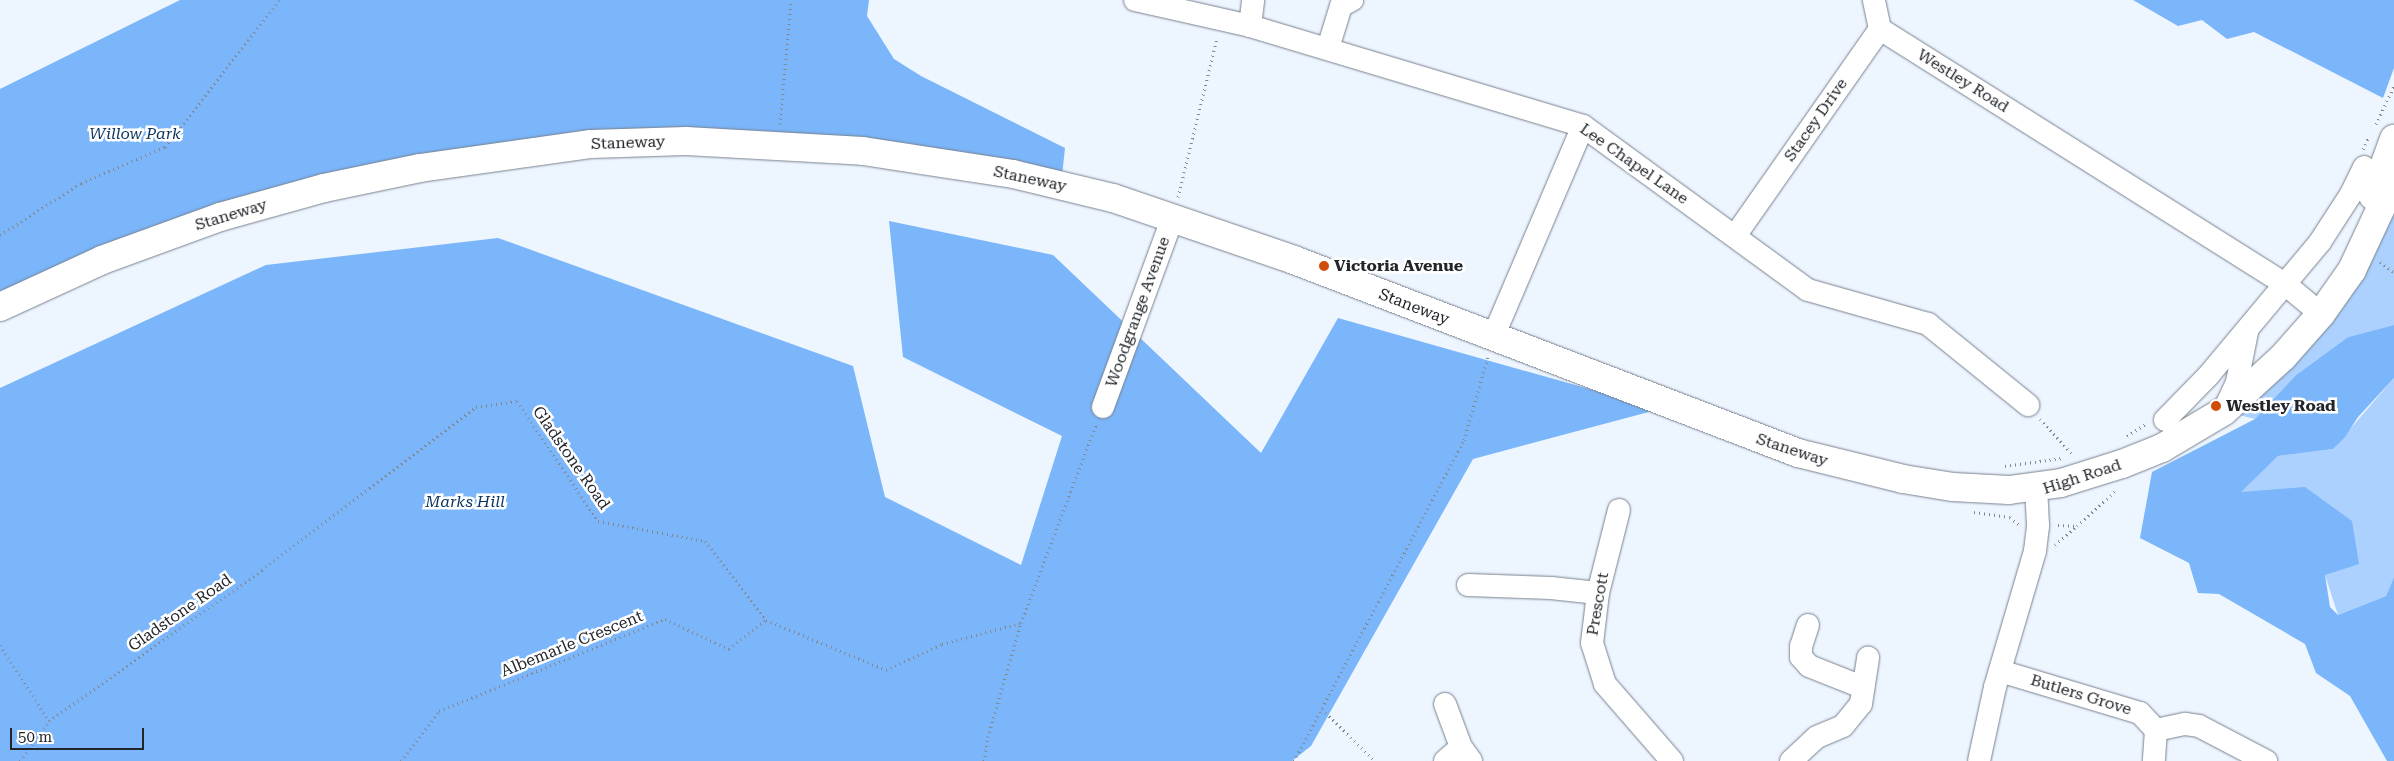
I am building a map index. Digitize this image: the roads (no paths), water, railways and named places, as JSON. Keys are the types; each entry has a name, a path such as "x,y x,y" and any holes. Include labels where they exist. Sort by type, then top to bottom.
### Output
{"main road":[{"name":"High Road","path":"2321,314 2370,204 2394,138"},
{"name":"Staneway","path":"0,307 102,260 220,217 324,188 420,168 591,144 686,141 863,151 974,166 1061,185 1173,217 1490,349 1747,436 1844,466 1953,487 1988,490 2036,488"},
{"name":"High Road","path":"2036,488 2122,464 2162,448 2224,411 2283,357 2321,314 2352,270 2394,180"}],"street":[{"name":"Lee Chapel Lane","path":"1136,0 1221,22 1250,26 1583,126 1808,290 1928,324 2028,405"},
{"path":"1250,26 1252,0"},
{"path":"1328,48 1341,6 1352,0"},
{"path":"1874,0 1880,29"},
{"name":"Stacey Drive","path":"1735,236 1880,29"},
{"name":"Westley Road","path":"1880,29 2285,284 2321,314"},
{"path":"1490,349 1583,126"},
{"path":"2165,420 2247,331 2320,242 2351,194 2364,167"},
{"name":"Woodgrange Avenue","path":"1103,407 1173,217"},
{"path":"2224,411 2237,382 2247,331"},
{"name":"High Road","path":"1979,761 2000,671 2035,551 2038,520 2036,488"},
{"name":"Prescott","path":"1618,510 1598,593 1592,643 1604,684 1672,761"},
{"path":"1468,585 1551,588 1598,593"},
{"path":"1808,625 1801,646 1801,657 1810,666 1862,687"},
{"path":"1793,760 1817,738 1843,726 1861,704 1862,687 1868,658"},
{"name":"Butlers Grove","path":"2000,671 2130,708 2147,718 2156,730"},
{"path":"1446,704 1459,756"},
{"path":"2154,761 2156,730 2185,724 2199,726 2266,761"}],"place":[{"name":"Victoria Avenue","path":"1324,266"},
{"name":"Westley Road","path":"2216,406"}],"park label":[{"name":"Willow Park","path":"135,134"},
{"name":"Marks Hill","path":"465,502"}]}
